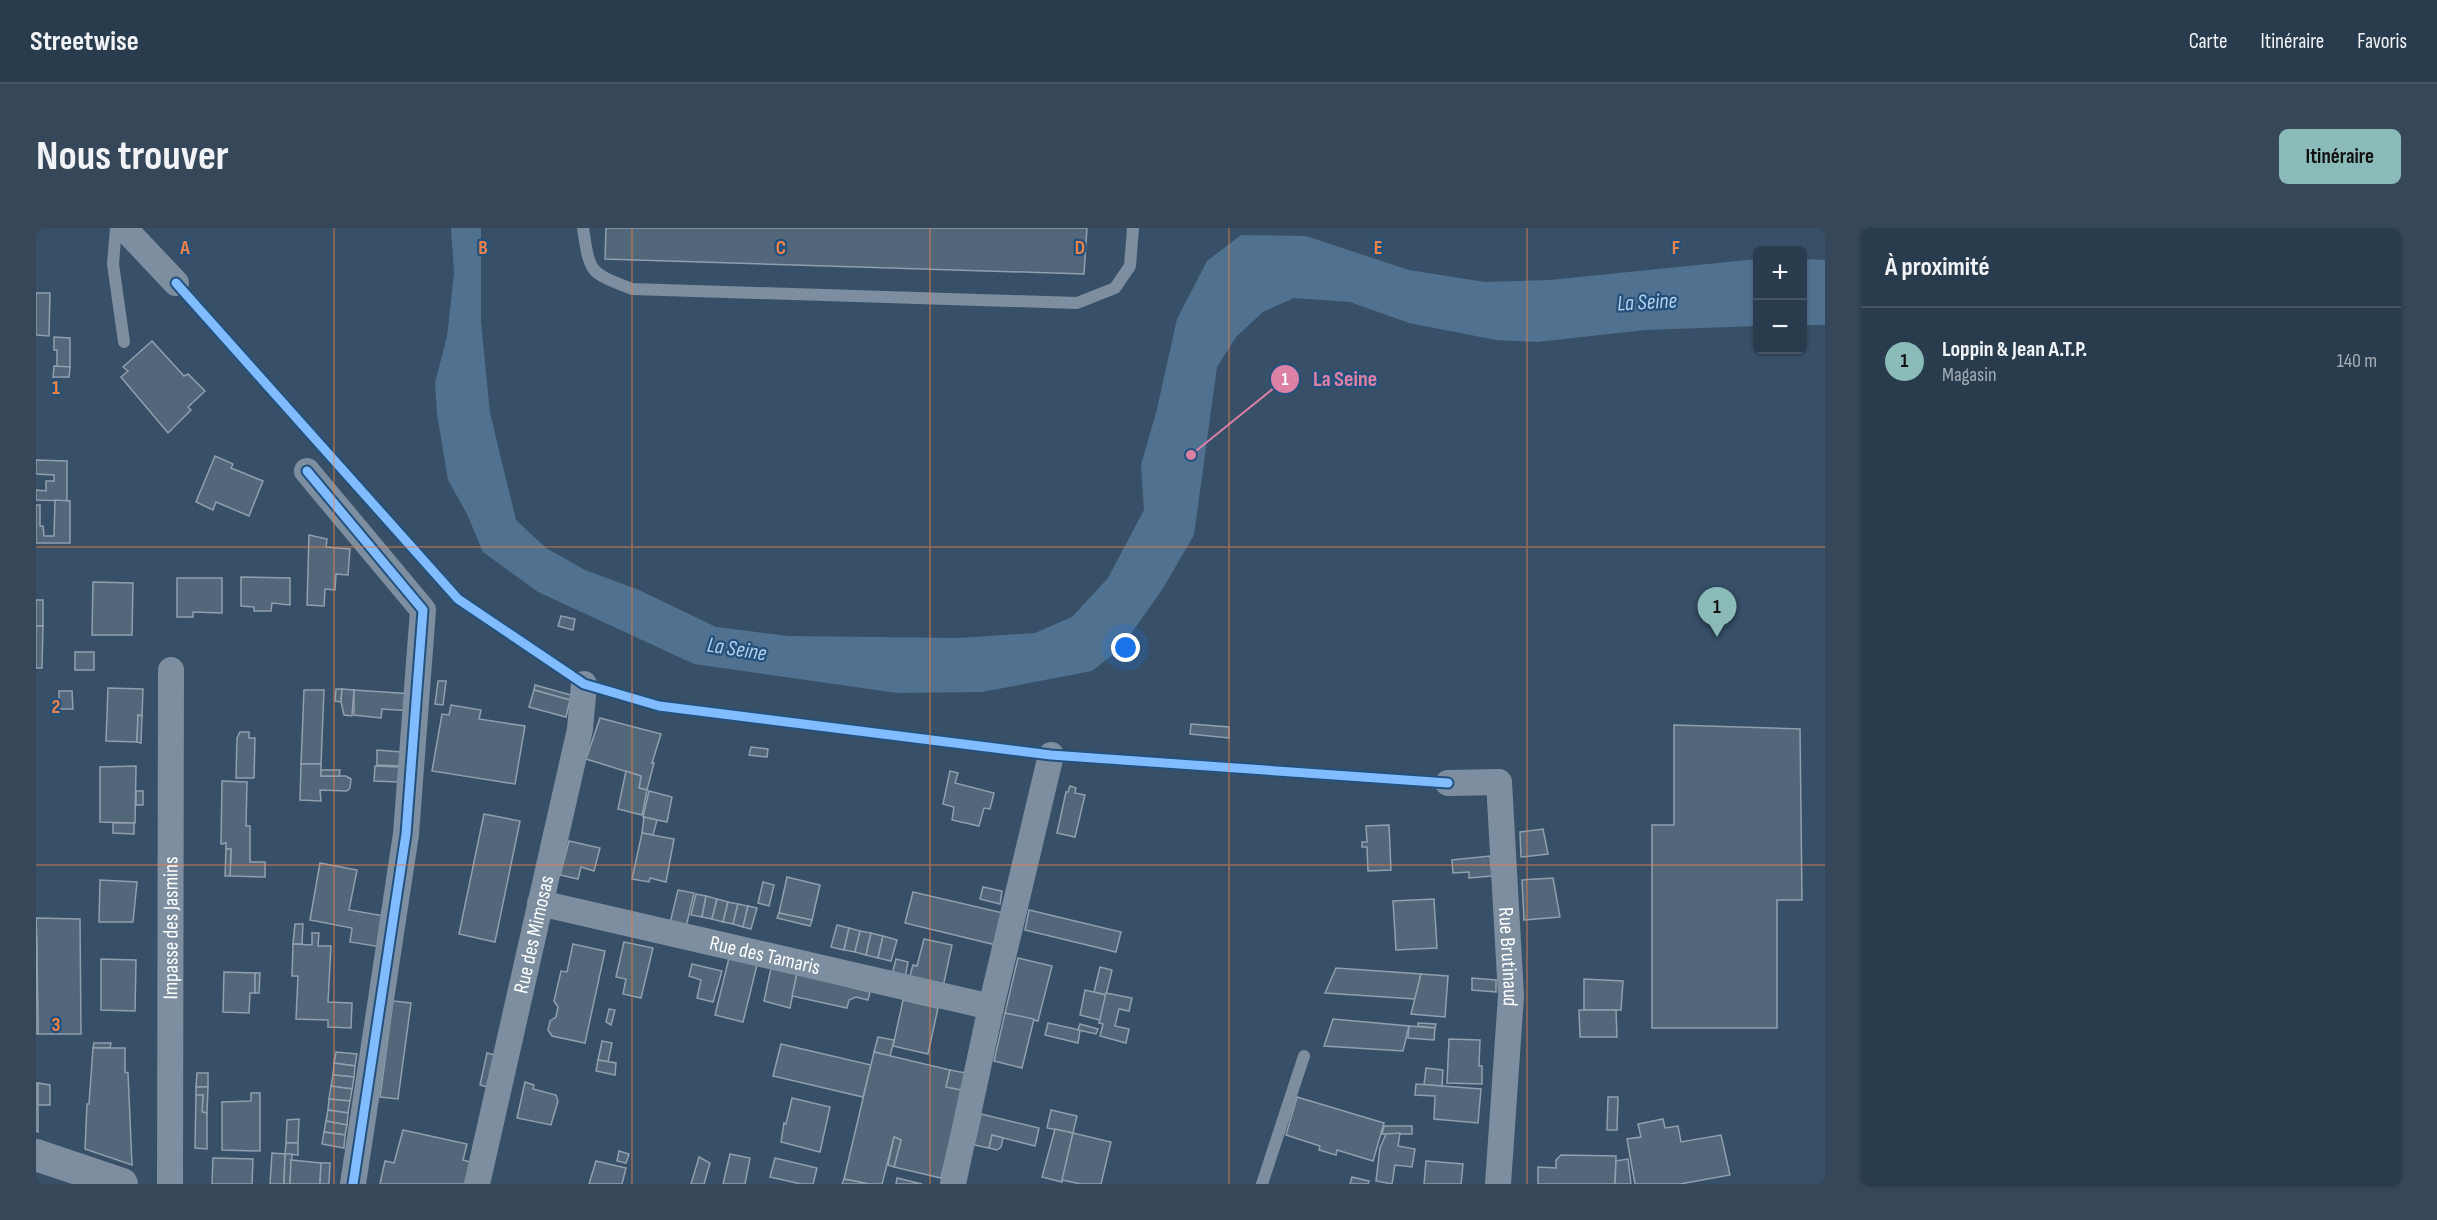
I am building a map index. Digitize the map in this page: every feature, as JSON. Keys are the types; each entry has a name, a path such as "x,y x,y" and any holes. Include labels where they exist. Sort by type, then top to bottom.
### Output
{"street":[{"path":"124,228 176,283"},
{"path":"307,471 423,610 406,834 353,1184"},
{"name":"Impasse des Jasmins","path":"170,1184 171,670"},
{"name":"Rue des Mimosas","path":"477,1184 580,729 584,684"},
{"path":"953,1184 991,1006 1052,755"},
{"name":"Rue Brutinaud","path":"1448,783 1499,782 1511,996 1498,1184"},
{"name":"Rue des Tamaris","path":"540,903 991,1006"},
{"path":"36,1155 122,1184"}],"lane":[{"path":"116,228 113,264 124,342"},
{"path":"583,228 588,262 600,276 632,289 1077,303 1115,288 1130,266 1133,228"},
{"path":"1262,1184 1304,1056"}],"water":[{"path":"451,228 481,228 481,322 490,413 516,520 546,548 585,570 639,590 716,627 788,636 959,638 1035,633 1072,617 1108,578 1144,510 1141,465 1157,409 1177,319 1207,261 1241,235 1306,236 1409,270 1485,282 1550,280 1753,259 1753,326 1645,330 1537,342 1496,340 1409,323 1350,302 1294,298 1263,312 1236,337 1217,367 1194,535 1162,590 1120,649 1092,671 982,692 897,693 694,664 538,592 483,552 467,514 448,480 437,414 435,382 447,337 454,273"},
{"path":"1807,259 1825,260 1825,325 1807,325"}],"building":[{"path":"606,228 1087,228 1084,274 605,259"},
{"path":"36,293 50,293 49,336 36,335"},
{"path":"54,337 70,338 70,367 57,367"},
{"path":"152,341 184,376 188,374 205,391 188,407 191,410 168,433 121,377 128,371 123,367"},
{"path":"54,366 70,367 69,377 53,377"},
{"path":"215,456 233,464 231,468 263,481 249,516 216,502 213,510 196,502"},
{"path":"36,460 67,461 67,501 36,500 36,490 46,491 46,481 54,481 54,475 36,474"},
{"path":"55,500 70,501 70,543 36,543 36,505 40,505 40,526 43,526 44,536 54,536"},
{"path":"309,535 327,539 326,547 350,549 348,575 336,574 335,590 325,589 324,606 307,605"},
{"path":"241,577 290,578 290,605 272,603 271,611 254,611 254,607 241,606"},
{"path":"177,578 222,578 222,613 193,612 193,617 177,617"},
{"path":"93,582 133,583 132,635 92,635"},
{"path":"36,600 43,600 43,626 36,626"},
{"path":"561,616 575,619 573,630 558,626"},
{"path":"36,626 43,626 42,668 36,668"},
{"path":"75,652 94,652 94,670 75,670"},
{"path":"438,681 446,681 443,705 435,704"},
{"path":"535,685 571,695 570,700 534,690"},
{"path":"108,688 143,689 142,716 138,715 137,742 106,741"},
{"path":"336,689 342,689 341,702 335,701"},
{"path":"342,689 354,690 352,716 344,715 341,702"},
{"path":"304,690 324,690 321,764 301,764"},
{"path":"354,690 413,694 413,711 382,709 381,718 354,715"},
{"path":"534,690 570,700 566,717 529,707"},
{"path":"59,691 72,691 73,709 59,709"},
{"path":"451,705 481,710 479,719 525,726 515,784 432,771 442,714 449,715"},
{"path":"138,715 142,716 141,743 137,742"},
{"path":"600,718 661,734 647,790 639,788 641,776 586,759"},
{"path":"1191,724 1229,727 1229,738 1190,734"},
{"path":"1674,725 1800,729 1802,900 1777,900 1777,1028 1652,1028 1652,825 1674,825"},
{"path":"240,732 249,732 249,738 255,738 254,778 236,778 237,738"},
{"path":"751,747 768,749 767,757 749,755"},
{"path":"377,750 401,752 401,766 377,765"},
{"path":"301,764 321,764 321,776 346,776 351,779 350,788 347,791 320,790 321,801 300,800"},
{"path":"136,766 135,823 100,822 100,767"},
{"path":"375,766 400,767 399,782 374,781"},
{"path":"321,770 340,770 339,776 321,776"},
{"path":"626,771 641,776 639,788 647,790 642,815 618,809"},
{"path":"950,771 958,773 955,783 994,793 990,809 984,808 979,826 952,820 954,807 943,804"},
{"path":"222,781 247,782 246,826 250,826 250,862 265,862 265,877 230,876 231,849 226,849 226,843 221,844"},
{"path":"1070,786 1076,788 1075,793 1085,795 1075,837 1057,833 1066,792"},
{"path":"136,791 143,791 143,805 136,805"},
{"path":"649,791 672,797 667,822 643,817"},
{"path":"484,814 520,821 495,942 459,934"},
{"path":"644,817 657,820 653,835 642,833"},
{"path":"113,823 134,823 134,834 113,833"},
{"path":"1389,825 1391,870 1368,871 1367,847 1362,847 1362,842 1367,842 1366,826"},
{"path":"1543,829 1548,854 1521,857 1520,832"},
{"path":"642,833 674,839 666,882 650,878 649,882 632,879"},
{"path":"569,841 600,848 594,871 581,867 578,879 560,875"},
{"path":"226,849 231,849 230,876 225,876"},
{"path":"1490,856 1492,876 1469,878 1469,872 1453,873 1452,860"},
{"path":"320,863 357,870 349,910 385,916 381,947 350,942 352,928 310,920"},
{"path":"787,877 820,885 812,920 779,913"},
{"path":"1553,878 1560,917 1524,920 1522,880"},
{"path":"100,880 137,882 133,922 99,922"},
{"path":"763,882 774,885 769,906 758,903"},
{"path":"983,887 1002,891 1000,904 980,899"},
{"path":"678,890 694,893 686,927 670,923"},
{"path":"913,892 1003,913 996,945 905,923"},
{"path":"696,894 706,896 702,917 691,915"},
{"path":"706,896 717,899 712,919 702,917"},
{"path":"717,899 728,902 723,922 712,919"},
{"path":"1434,899 1437,948 1396,950 1393,901"},
{"path":"728,902 738,904 733,924 723,922"},
{"path":"738,904 748,906 743,927 733,924"},
{"path":"748,906 757,908 751,929 743,927"},
{"path":"1029,910 1121,932 1116,952 1025,930"},
{"path":"779,913 812,920 810,926 777,918"},
{"path":"36,918 80,919 81,1034 38,1034"},
{"path":"36,918 37,943 38,1034 36,1034"},
{"path":"295,924 303,924 302,944 293,944"},
{"path":"837,925 849,928 844,950 831,947"},
{"path":"849,928 860,931 855,952 844,950"},
{"path":"860,931 871,933 866,955 855,952"},
{"path":"312,933 319,933 318,946 331,946 328,1002 352,1003 351,1028 328,1027 328,1020 296,1019 298,976 292,976 293,944 312,945"},
{"path":"871,933 883,936 878,958 866,955"},
{"path":"883,936 897,940 891,961 878,958"},
{"path":"924,939 952,945 943,987 909,979 913,965 917,966"},
{"path":"624,942 653,948 641,998 623,994 626,979 616,977"},
{"path":"573,944 605,951 585,1043 552,1036 548,1030 550,1021 556,1017 558,1007 554,1001 561,971 567,972"},
{"path":"729,958 757,965 743,1022 715,1015"},
{"path":"1018,958 1052,966 1038,1021 1005,1013"},
{"path":"101,959 136,960 135,1011 101,1010"},
{"path":"896,959 908,962 905,978 892,975"},
{"path":"692,964 722,971 713,1002 697,998 701,980 689,976"},
{"path":"1100,967 1112,970 1106,995 1094,992"},
{"path":"771,968 797,974 790,1008 764,1001"},
{"path":"1336,968 1421,974 1415,999 1325,993"},
{"path":"224,972 255,973 255,993 250,993 249,1013 223,1012"},
{"path":"255,973 260,973 259,993 255,993"},
{"path":"797,974 870,992 868,1000 856,997 849,1000 847,1008 792,996"},
{"path":"1421,974 1448,976 1445,1017 1411,1014"},
{"path":"1472,978 1496,980 1496,992 1472,990"},
{"path":"1584,979 1623,981 1621,1010 1584,1010"},
{"path":"1085,990 1106,995 1100,1020 1080,1015"},
{"path":"1106,993 1132,998 1129,1011 1119,1009 1115,1026 1129,1029 1126,1043 1100,1036 1103,1024 1099,1023"},
{"path":"903,1000 938,1008 928,1054 893,1046"},
{"path":"393,1001 411,1003 398,1099 380,1097"},
{"path":"609,1009 615,1010 611,1025 606,1022"},
{"path":"1579,1010 1616,1010 1617,1037 1580,1037"},
{"path":"1005,1013 1034,1019 1022,1068 994,1061"},
{"path":"1333,1019 1409,1026 1403,1051 1324,1046"},
{"path":"1048,1023 1080,1030 1078,1043 1045,1035"},
{"path":"1418,1023 1436,1024 1435,1028 1418,1026"},
{"path":"1080,1024 1098,1029 1096,1034 1078,1030"},
{"path":"1409,1026 1435,1028 1434,1040 1408,1038"},
{"path":"878,1037 894,1040 890,1056 874,1052"},
{"path":"1449,1039 1480,1040 1479,1066 1482,1066 1482,1084 1447,1083"},
{"path":"602,1041 612,1043 608,1062 598,1060"},
{"path":"94,1043 111,1043 110,1048 93,1048"},
{"path":"781,1044 871,1065 863,1097 773,1076"},
{"path":"93,1048 125,1048 132,1165 85,1149"},
{"path":"336,1052 357,1054 355,1066 334,1063"},
{"path":"874,1052 950,1070 946,1087 962,1090 941,1178 894,1167 901,1140 894,1137 882,1184 844,1179"},
{"path":"487,1053 499,1056 491,1088 480,1085"},
{"path":"598,1060 616,1063 615,1075 596,1071"},
{"path":"334,1063 355,1066 354,1077 333,1075"},
{"path":"1426,1068 1443,1070 1442,1086 1424,1085"},
{"path":"950,1070 966,1073 962,1090 946,1087"},
{"path":"197,1073 208,1073 208,1087 196,1087"},
{"path":"333,1075 354,1077 352,1089 331,1086"},
{"path":"525,1082 534,1085 533,1089 556,1095 558,1101 551,1125 517,1118"},
{"path":"36,1083 38,1083 38,1132 36,1131"},
{"path":"38,1083 50,1085 50,1105 38,1105"},
{"path":"1416,1084 1481,1089 1478,1123 1434,1119 1435,1096 1415,1095"},
{"path":"331,1086 352,1089 350,1101 329,1099"},
{"path":"196,1087 208,1087 207,1113 202,1112 203,1095 196,1095"},
{"path":"251,1093 260,1093 260,1151 222,1150 222,1102 251,1101"},
{"path":"196,1095 203,1095 202,1112 207,1113 207,1149 195,1148"},
{"path":"1297,1097 1384,1123 1373,1161 1337,1150 1336,1155 1319,1150 1320,1146 1286,1135"},
{"path":"1608,1097 1618,1097 1617,1130 1607,1130"},
{"path":"792,1098 830,1107 820,1152 781,1142"},
{"path":"329,1099 350,1101 348,1113 328,1110"},
{"path":"328,1110 348,1113 347,1125 326,1121"},
{"path":"1051,1110 1077,1116 1073,1133 1047,1128"},
{"path":"981,1114 1039,1128 1035,1146 992,1135 989,1148 974,1145"},
{"path":"299,1119 298,1143 286,1143 287,1120"},
{"path":"1663,1119 1665,1128 1678,1126 1681,1142 1721,1135 1730,1175 1680,1184 1635,1184 1627,1139 1641,1137 1638,1124"},
{"path":"326,1121 347,1125 345,1135 324,1132"},
{"path":"1384,1126 1412,1126 1412,1134 1382,1134"},
{"path":"1055,1129 1073,1133 1062,1182 1042,1177"},
{"path":"403,1130 467,1144 463,1160 474,1163 469,1184 380,1184 385,1161 394,1163"},
{"path":"324,1132 345,1135 344,1148 322,1144"},
{"path":"1073,1133 1111,1142 1101,1184 1081,1184 1062,1180"},
{"path":"1400,1133 1398,1146 1415,1149 1412,1167 1395,1165 1392,1184 1376,1181 1380,1148 1386,1134"},
{"path":"992,1135 1003,1138 1001,1147 997,1150 989,1148"},
{"path":"894,1137 901,1140 894,1167 888,1165"},
{"path":"286,1143 298,1143 298,1155 285,1154"},
{"path":"619,1151 629,1154 626,1163 617,1161"},
{"path":"272,1153 285,1154 284,1184 270,1184"},
{"path":"285,1154 292,1154 290,1184 284,1184"},
{"path":"730,1154 750,1158 745,1184 723,1184"},
{"path":"1561,1155 1616,1156 1615,1184 1538,1184 1538,1167 1556,1168 1556,1160"},
{"path":"699,1157 710,1163 704,1184 691,1184"},
{"path":"213,1158 253,1159 252,1184 212,1184"},
{"path":"775,1158 817,1168 813,1184 801,1184 770,1177"},
{"path":"1628,1159 1631,1184 1615,1184 1616,1161"},
{"path":"291,1160 321,1163 320,1184 290,1184"},
{"path":"596,1161 626,1168 622,1184 589,1184"},
{"path":"1426,1161 1463,1164 1461,1184 1424,1184"},
{"path":"321,1163 330,1163 329,1184 320,1184"},
{"path":"1352,1177 1369,1181 1368,1184 1350,1184"},
{"path":"897,1178 922,1184 896,1184"},
{"path":"844,1179 869,1184 842,1184"}],"cycle path":[{"path":"176,283 458,599 584,684 659,706 1051,755 1448,783"},
{"path":"307,471 423,610 406,834 353,1184"}],"place":[{"name":"La Seine","path":"1191,455"},
{"name":"Loppin & Jean A.T.P.","path":"1717,637"}]}
